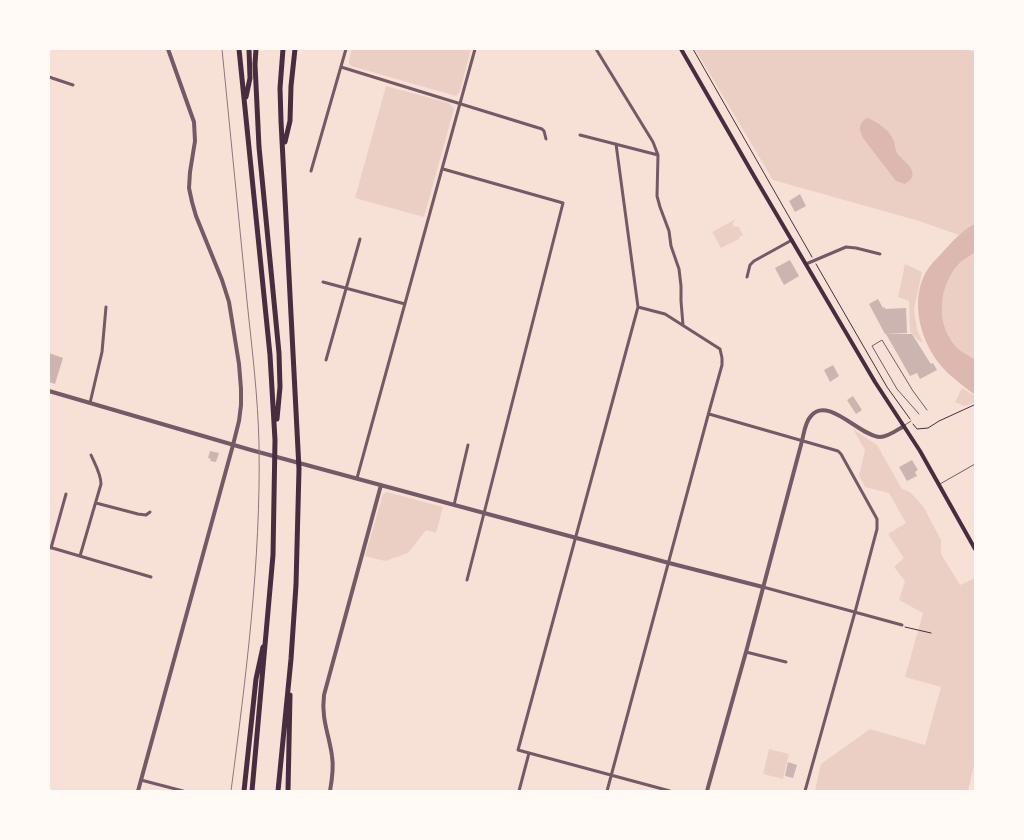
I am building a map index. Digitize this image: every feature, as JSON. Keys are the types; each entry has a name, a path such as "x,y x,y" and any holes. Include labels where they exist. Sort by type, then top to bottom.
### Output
{"highway":[{"path":"239,49 270,356 275,440"},
{"path":"245,102 250,78 250,49"},
{"path":"252,791 273,555 275,440 280,387 279,354 265,192 259,147 256,49"},
{"path":"278,791 298,547 300,469 280,101 283,49"},
{"path":"283,147 290,121 295,49"},
{"path":"244,791 256,679 268,622"},
{"path":"288,791 290,659"}],"main road":[{"path":"681,49 875,382 920,450 975,545"}],"street":[{"path":"138,791 234,445 241,405 239,364 229,302 196,216 189,187 195,141 194,122 168,49"},
{"path":"312,172 346,49"},
{"path":"357,478 475,49"},
{"path":"596,49 653,142 658,155 657,196 679,269 683,325"},
{"path":"341,66 542,129 546,139"},
{"path":"49,77 73,84"},
{"path":"580,135 658,155"},
{"path":"616,144 638,307 518,750 670,791"},
{"path":"443,169 563,203 467,580"},
{"path":"326,360 360,240"},
{"path":"747,277 749,267 754,261 792,240"},
{"path":"806,264 846,247 880,254"},
{"path":"323,282 405,304"},
{"path":"90,403 102,352 106,307"},
{"path":"607,791 722,364 722,353 717,346 665,314 638,307"},
{"path":"49,391 251,450 902,625"},
{"path":"707,791 808,420 813,413 823,410 834,412 869,435 880,437 889,435 904,426"},
{"path":"709,414 834,449 841,454 875,515 877,524 856,612 805,791"},
{"path":"454,505 468,444"},
{"path":"80,556 101,480 91,455"},
{"path":"330,791 333,771 332,756 322,708 324,695 381,485"},
{"path":"66,494 50,547 151,576"},
{"path":"96,503 138,514 150,512"},
{"path":"746,652 786,662"},
{"path":"519,791 530,753"},
{"path":"141,780 183,791"}],"lane":[{"path":"919,414 897,389 872,346 882,340 913,391 927,410"},
{"path":"904,426 911,421"},
{"path":"940,485 975,464"}],"path":[{"path":"693,49 887,387 911,421"},
{"path":"914,425 917,430 928,428 938,421 975,406"},
{"path":"902,625 906,628 931,633"}],"shaded area":[{"path":"352,49 471,49 460,91 456,96 351,66 349,60"},
{"path":"695,49 966,49 975,52 975,359 953,343 947,333 943,319 942,303 945,287 951,275 962,261 959,235 919,221 773,180"},
{"path":"386,86 449,103 454,109 424,217 355,198"},
{"path":"867,118 879,124 890,134 897,153 911,168 912,177 905,184 896,181 863,138 860,127"},
{"path":"736,219 733,226 739,227 743,235 721,248 712,232"},
{"path":"975,224 975,252 962,261 949,278 945,288 942,309 946,330 953,343 975,359 975,395 950,375 935,358 923,335 918,309 918,296 928,269 935,260 956,238"},
{"path":"905,264 922,272 914,309 917,330 923,343 910,331 909,301 898,297"},
{"path":"962,388 975,396 975,403 964,406 955,402"},
{"path":"853,429 877,445 902,489 910,492 923,506 941,540 941,554 960,585 975,578 975,761 968,791 815,791 821,764 870,729 925,745 941,687 905,677 923,613 899,600 905,581 894,567 904,558 888,534 906,523 889,493 865,487 859,476 865,450"},
{"path":"387,492 443,507 436,533 426,530 408,553 385,561 365,556 383,494"},
{"path":"769,749 789,754 783,779 763,774"}],"building":[{"path":"800,194 806,206 795,212 789,201"},
{"path":"790,260 799,276 784,285 775,268"},
{"path":"878,299 885,309 906,308 907,333 885,334 869,304"},
{"path":"886,334 912,334 931,364 933,363 937,370 920,379 917,373 910,376"},
{"path":"49,353 63,358 55,384 49,382"},
{"path":"833,365 839,376 830,382 824,370"},
{"path":"853,396 862,410 856,414 847,400"},
{"path":"210,451 219,453 216,462 210,461 211,459 208,458"},
{"path":"912,460 918,470 915,472 917,476 907,481 899,467"},
{"path":"788,762 797,765 793,778 785,776"}],"tram line":[{"path":"222,49 254,373 259,444 258,531 255,575 247,662 231,791"}]}
